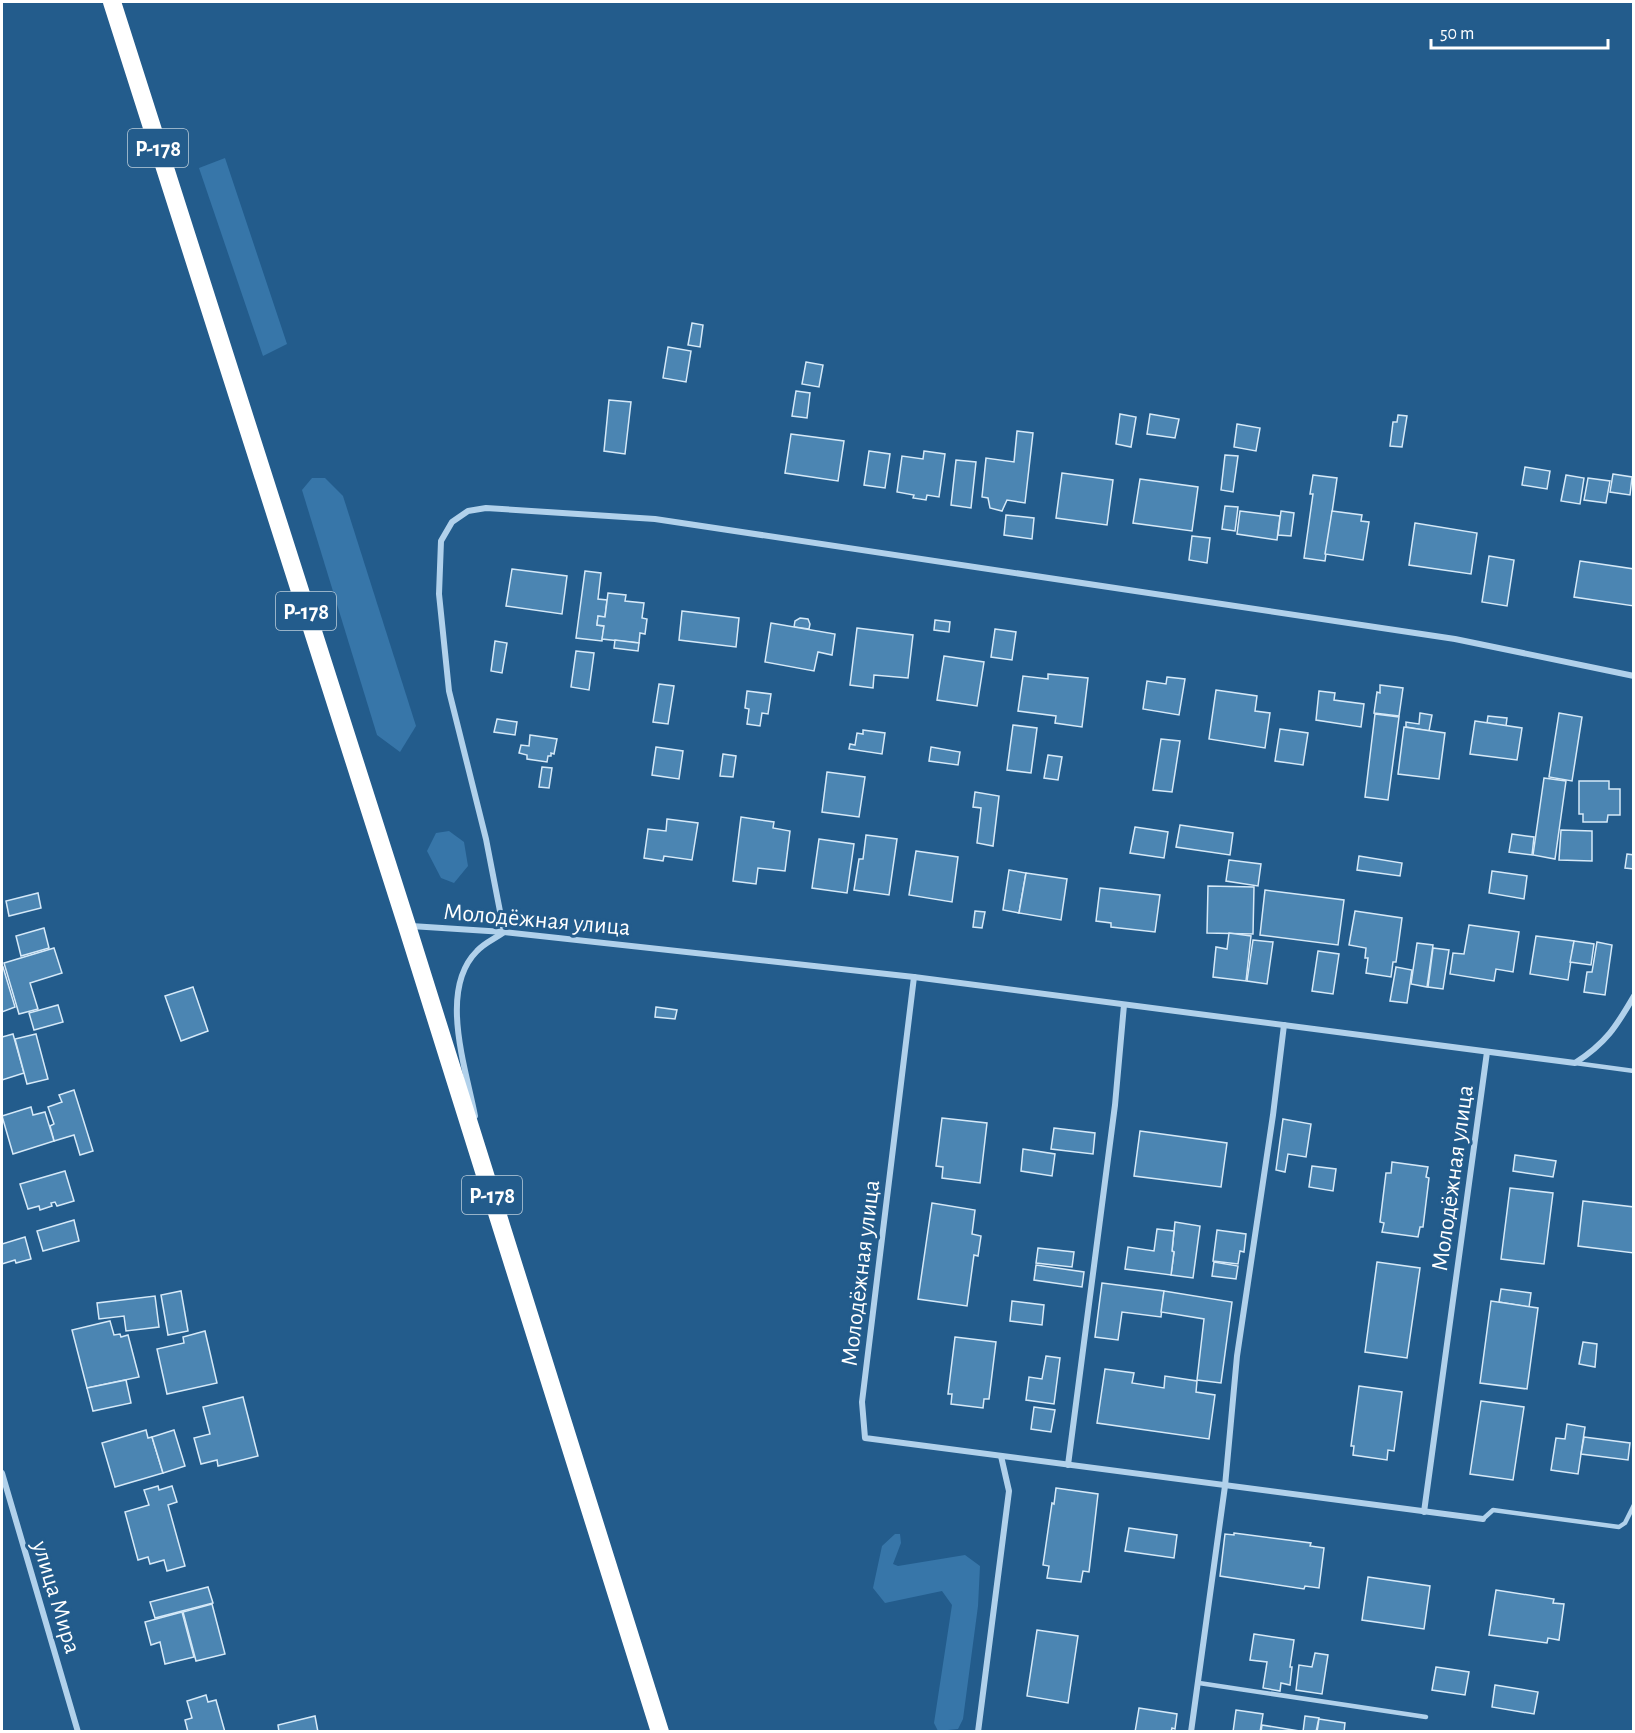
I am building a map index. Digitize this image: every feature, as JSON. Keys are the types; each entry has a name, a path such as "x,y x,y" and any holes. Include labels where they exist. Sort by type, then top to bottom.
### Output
{"highway":[{"name":"Р-178","path":"112,2 489,1184 660,1731"}],"street":[{"path":"489,1184 457,1021 457,989 465,967 478,950 504,933 486,839 449,691 439,594 441,541 452,522 468,511 486,508 655,519 1455,639 1634,676"},
{"name":"Молодёжная улица","path":"407,926 504,933 914,977 1487,1052 1424,1512"},
{"name":"Молодёжная улица","path":"914,977 862,1402 865,1438 1483,1520"},
{"path":"1487,1052 1575,1063 1595,1050 1614,1029 1634,996"},
{"path":"1068,1465 1115,1105 1124,1005"},
{"path":"1191,1731 1225,1486 1237,1356 1284,1025"},
{"path":"978,1731 1009,1491 1000,1456"},
{"name":"улица Мира","path":"2,1473 78,1731"}],"lane":[{"path":"1575,1063 1634,1071"},
{"path":"1483,1520 1492,1510 1618,1527 1624,1523 1634,1505"},
{"path":"1199,1683 1426,1717"}],"shaded area":[{"path":"225,158 287,344 263,356 199,168"},
{"path":"312,478 325,478 343,496 416,726 400,752 377,735 302,490"},
{"path":"449,831 464,842 468,866 454,883 441,878 427,851 436,833"},
{"path":"895,1534 900,1534 901,1543 893,1564 898,1566 965,1555 980,1566 978,1606 963,1719 958,1729 938,1731 934,1723 952,1605 942,1591 885,1603 873,1588 882,1546"}],"building":[{"path":"692,323 703,325 700,347 688,345"},
{"path":"668,347 691,351 686,382 663,378"},
{"path":"806,362 823,365 819,387 802,384"},
{"path":"796,391 810,393 807,418 792,416"},
{"path":"609,400 631,402 625,454 604,451"},
{"path":"1120,414 1136,417 1131,447 1116,444"},
{"path":"1150,414 1179,419 1175,438 1147,434"},
{"path":"1398,415 1407,416 1402,447 1390,446 1393,422 1397,422"},
{"path":"1237,424 1260,428 1256,451 1234,447"},
{"path":"1017,431 1033,433 1025,503 1007,500 1002,511 990,508 988,498 982,497 986,458 1014,462"},
{"path":"791,434 844,441 838,481 785,473"},
{"path":"869,451 890,454 885,488 864,485"},
{"path":"924,451 945,454 939,497 927,495 926,500 897,492 902,456 923,459"},
{"path":"1225,455 1238,456 1233,492 1221,490"},
{"path":"956,460 976,462 971,508 951,505"},
{"path":"1525,467 1550,471 1547,489 1522,485"},
{"path":"1062,473 1113,480 1107,525 1056,518"},
{"path":"1613,474 1632,477 1630,495 1610,492"},
{"path":"1313,475 1337,478 1325,561 1304,558 1313,494 1310,494"},
{"path":"1566,475 1584,478 1580,504 1561,501"},
{"path":"1588,478 1610,481 1606,503 1584,500"},
{"path":"1140,479 1198,487 1192,531 1133,523"},
{"path":"1225,506 1238,507 1235,531 1222,529"},
{"path":"1240,511 1280,516 1277,540 1237,534"},
{"path":"1281,511 1294,513 1291,536 1278,535"},
{"path":"1332,511 1362,515 1361,521 1369,522 1363,560 1325,554"},
{"path":"1006,515 1034,518 1032,539 1004,535"},
{"path":"1415,523 1477,533 1471,574 1409,565"},
{"path":"1192,536 1210,538 1207,563 1189,560"},
{"path":"1489,556 1514,560 1507,606 1482,602"},
{"path":"1580,561 1634,569 1634,606 1574,597"},
{"path":"512,569 567,576 562,614 506,606"},
{"path":"585,571 601,573 598,599 607,600 605,617 598,616 597,625 604,626 602,641 576,638"},
{"path":"608,593 626,595 625,601 644,603 642,618 647,619 645,634 640,633 639,643 602,639 604,626 597,625 598,616 605,617"},
{"path":"682,611 739,618 736,647 679,640"},
{"path":"800,618 808,619 809,629 794,627 795,621"},
{"path":"935,620 950,622 949,632 934,630"},
{"path":"771,623 835,634 832,655 818,652 814,671 765,662"},
{"path":"857,628 913,635 908,678 874,675 873,688 850,685"},
{"path":"995,629 1016,632 1012,660 991,657"},
{"path":"615,640 639,643 638,651 614,648"},
{"path":"495,641 507,643 502,673 491,671"},
{"path":"576,651 594,653 589,690 571,687"},
{"path":"944,656 984,662 977,706 937,700"},
{"path":"1048,674 1088,678 1082,727 1055,723 1056,716 1018,711 1023,676 1048,679"},
{"path":"1167,677 1185,679 1179,715 1143,709 1147,681 1166,684"},
{"path":"659,684 674,686 668,724 653,722"},
{"path":"1380,685 1403,688 1399,716 1374,713"},
{"path":"1216,690 1257,696 1255,711 1270,713 1265,748 1209,739"},
{"path":"747,691 771,694 768,714 762,713 760,726 747,724 749,709 745,708"},
{"path":"1319,691 1335,693 1334,700 1364,704 1361,727 1316,720"},
{"path":"1420,713 1432,715 1429,731 1406,727 1406,722 1419,724"},
{"path":"1559,713 1582,717 1572,781 1549,777"},
{"path":"1375,714 1399,717 1388,800 1365,797"},
{"path":"1488,716 1507,718 1506,726 1487,723"},
{"path":"497,719 517,722 515,735 494,732"},
{"path":"1475,721 1522,728 1517,760 1470,754"},
{"path":"1013,725 1037,728 1031,773 1007,770"},
{"path":"1404,727 1445,733 1439,779 1398,774"},
{"path":"1280,729 1308,733 1303,765 1275,761"},
{"path":"863,730 885,733 882,754 849,749 850,744 855,745 857,733 863,734"},
{"path":"530,735 557,739 554,754 551,753 551,756 548,756 547,762 527,759 527,755 519,753 521,745 529,746"},
{"path":"1161,739 1180,741 1172,792 1153,790"},
{"path":"656,747 683,751 679,779 652,775"},
{"path":"931,747 960,752 958,765 929,761"},
{"path":"723,754 736,756 733,777 720,776"},
{"path":"1048,755 1062,757 1058,780 1044,778"},
{"path":"542,767 552,768 549,788 539,787"},
{"path":"827,772 865,777 859,817 822,812"},
{"path":"1544,778 1566,781 1555,859 1533,855"},
{"path":"1579,781 1609,781 1609,789 1620,789 1620,815 1608,815 1607,822 1583,822 1583,814 1579,814"},
{"path":"975,792 999,796 993,846 977,843 981,808 973,807"},
{"path":"741,817 774,822 773,828 790,831 785,871 758,868 756,884 733,881"},
{"path":"667,819 698,823 692,860 664,856 663,861 644,858 648,829 666,831"},
{"path":"1180,825 1233,833 1230,855 1176,847"},
{"path":"1135,827 1168,832 1164,858 1130,853"},
{"path":"1561,830 1592,831 1592,861 1559,860"},
{"path":"1512,834 1534,837 1532,855 1509,852"},
{"path":"866,835 897,839 889,895 854,890 859,859 863,859"},
{"path":"819,839 854,844 847,893 812,888"},
{"path":"916,851 958,857 952,902 909,895"},
{"path":"1627,854 1634,855 1634,869 1625,868"},
{"path":"1359,856 1402,863 1400,876 1357,870"},
{"path":"1229,860 1261,864 1258,886 1226,881"},
{"path":"1009,870 1026,873 1019,913 1003,910"},
{"path":"1492,871 1527,876 1524,899 1489,893"},
{"path":"1026,873 1067,879 1061,920 1019,913"},
{"path":"1208,886 1254,887 1253,934 1207,933"},
{"path":"1100,888 1160,895 1155,932 1111,927 1111,923 1096,921"},
{"path":"1265,890 1344,900 1338,945 1260,935"},
{"path":"38,893 41,908 9,916 6,901"},
{"path":"975,911 985,912 982,928 973,927"},
{"path":"1355,911 1402,918 1396,962 1393,962 1391,977 1366,973 1368,958 1365,958 1366,948 1349,945"},
{"path":"1469,925 1519,932 1513,972 1496,969 1494,981 1450,974 1453,953 1464,954"},
{"path":"44,928 49,948 21,956 16,936"},
{"path":"1229,933 1251,936 1246,981 1213,977 1216,947 1227,949"},
{"path":"1536,936 1574,941 1568,980 1530,974"},
{"path":"1253,940 1273,942 1267,984 1247,981"},
{"path":"1574,941 1594,944 1591,965 1570,962"},
{"path":"1597,942 1612,945 1605,995 1584,992 1587,972 1592,972"},
{"path":"1417,943 1433,945 1427,987 1411,984"},
{"path":"54,948 62,973 30,983 38,1009 19,1014 4,963"},
{"path":"1433,948 1449,950 1443,989 1428,987"},
{"path":"1318,951 1339,954 1333,994 1312,991"},
{"path":"1396,967 1412,970 1407,1003 1390,1001"},
{"path":"2,968 15,1007 2,1012"},
{"path":"193,987 208,1031 181,1041 165,996"},
{"path":"58,1005 63,1022 34,1030 29,1013"},
{"path":"656,1007 677,1010 675,1019 655,1017"},
{"path":"13,1034 24,1073 2,1080 2,1037"},
{"path":"36,1034 48,1079 27,1084 15,1039"},
{"path":"74,1090 93,1151 80,1155 74,1135 54,1141 50,1126 54,1124 48,1107 62,1102 59,1095"},
{"path":"31,1107 33,1115 45,1112 54,1141 13,1154 2,1116"},
{"path":"942,1118 987,1123 980,1183 942,1178 943,1167 936,1166"},
{"path":"1283,1119 1311,1124 1306,1157 1288,1154 1285,1172 1276,1170"},
{"path":"1054,1128 1095,1133 1093,1154 1051,1149"},
{"path":"1140,1131 1227,1143 1221,1187 1134,1176"},
{"path":"1023,1149 1055,1154 1052,1176 1021,1171"},
{"path":"1515,1155 1556,1161 1553,1177 1513,1171"},
{"path":"1392,1162 1428,1167 1426,1177 1429,1178 1423,1227 1420,1227 1418,1237 1382,1232 1384,1223 1380,1222 1386,1173 1391,1173"},
{"path":"1312,1166 1336,1169 1333,1191 1309,1187"},
{"path":"65,1171 74,1201 57,1206 55,1202 51,1203 52,1206 40,1210 39,1206 28,1209 20,1184"},
{"path":"1510,1188 1553,1193 1544,1264 1501,1259"},
{"path":"1583,1201 1634,1207 1634,1253 1578,1246"},
{"path":"932,1203 975,1210 972,1234 981,1236 978,1256 974,1255 967,1306 918,1299"},
{"path":"74,1220 79,1241 43,1251 37,1231"},
{"path":"1175,1222 1200,1226 1193,1278 1171,1275"},
{"path":"1157,1229 1174,1231 1171,1275 1125,1269 1128,1247 1154,1251"},
{"path":"1217,1230 1246,1234 1244,1252 1240,1251 1238,1264 1213,1261"},
{"path":"25,1237 31,1259 2,1264 2,1244"},
{"path":"1038,1248 1074,1252 1072,1267 1036,1263"},
{"path":"1214,1262 1238,1266 1236,1279 1212,1276"},
{"path":"1377,1262 1420,1268 1407,1358 1365,1352"},
{"path":"1036,1265 1084,1272 1082,1287 1034,1280"},
{"path":"1102,1283 1164,1291 1161,1317 1122,1312 1118,1340 1095,1337"},
{"path":"1501,1289 1531,1293 1529,1307 1499,1302"},
{"path":"181,1291 188,1331 168,1335 161,1295"},
{"path":"1164,1291 1232,1302 1221,1383 1197,1380 1204,1319 1161,1312"},
{"path":"155,1296 159,1327 126,1331 124,1316 99,1319 97,1303"},
{"path":"1012,1301 1044,1305 1042,1325 1010,1321"},
{"path":"1491,1301 1538,1308 1527,1389 1480,1383"},
{"path":"110,1321 114,1335 120,1334 121,1337 128,1335 139,1377 87,1388 72,1330"},
{"path":"205,1331 217,1383 167,1394 157,1349 184,1343 183,1337"},
{"path":"955,1337 996,1342 989,1399 984,1399 983,1408 951,1404 952,1394 948,1394"},
{"path":"1583,1342 1597,1344 1595,1367 1579,1364"},
{"path":"1046,1356 1060,1358 1054,1404 1026,1400 1029,1377 1042,1379"},
{"path":"1105,1369 1134,1373 1132,1383 1164,1388 1165,1376 1197,1381 1196,1392 1215,1395 1209,1439 1097,1423"},
{"path":"126,1380 131,1403 93,1411 87,1388"},
{"path":"1359,1386 1402,1392 1394,1451 1388,1450 1387,1460 1353,1455 1354,1446 1351,1446"},
{"path":"243,1397 258,1456 218,1466 217,1460 201,1464 194,1438 210,1434 203,1407"},
{"path":"1481,1401 1524,1407 1513,1480 1470,1474"},
{"path":"1034,1407 1055,1410 1051,1432 1031,1429"},
{"path":"1567,1424 1585,1427 1578,1474 1551,1470 1556,1438 1565,1439"},
{"path":"146,1430 148,1438 152,1437 163,1473 115,1487 102,1443"},
{"path":"174,1430 185,1466 163,1473 152,1437"},
{"path":"1584,1437 1630,1443 1628,1460 1581,1454"},
{"path":"158,1486 159,1490 172,1486 177,1502 168,1505 185,1566 167,1571 164,1560 150,1564 148,1557 138,1560 125,1512 149,1505 144,1490"},
{"path":"1056,1488 1098,1494 1089,1572 1083,1571 1081,1582 1047,1578 1049,1566 1043,1565"},
{"path":"1129,1528 1177,1535 1174,1558 1125,1551"},
{"path":"1234,1533 1311,1543 1310,1546 1324,1548 1319,1588 1305,1586 1304,1589 1220,1576 1225,1534 1234,1535"},
{"path":"1368,1577 1430,1586 1424,1629 1362,1620"},
{"path":"208,1587 213,1603 155,1618 150,1602"},
{"path":"1496,1590 1554,1599 1553,1603 1564,1604 1559,1640 1548,1638 1547,1643 1489,1635"},
{"path":"212,1604 225,1654 196,1661 183,1612"},
{"path":"182,1612 194,1657 165,1664 160,1642 151,1645 145,1622"},
{"path":"1037,1630 1078,1636 1068,1703 1027,1696"},
{"path":"1254,1634 1294,1640 1290,1685 1281,1683 1280,1691 1263,1688 1267,1662 1250,1660"},
{"path":"1315,1653 1328,1655 1322,1694 1296,1690 1299,1665 1312,1667"},
{"path":"1436,1667 1469,1672 1465,1695 1432,1690"},
{"path":"1495,1685 1538,1692 1534,1714 1492,1707"},
{"path":"206,1695 208,1702 216,1700 225,1732 188,1732 185,1720 192,1718 187,1701"},
{"path":"1139,1708 1177,1714 1175,1729 1172,1728 1171,1732 1135,1732"},
{"path":"1236,1710 1263,1714 1260,1732 1233,1732"},
{"path":"315,1716 318,1732 279,1732 278,1725"},
{"path":"1305,1716 1319,1718 1316,1732 1303,1732"},
{"path":"1319,1719 1345,1723 1344,1732 1317,1732"},
{"path":"1262,1725 1299,1731 1299,1732 1261,1732"}]}
